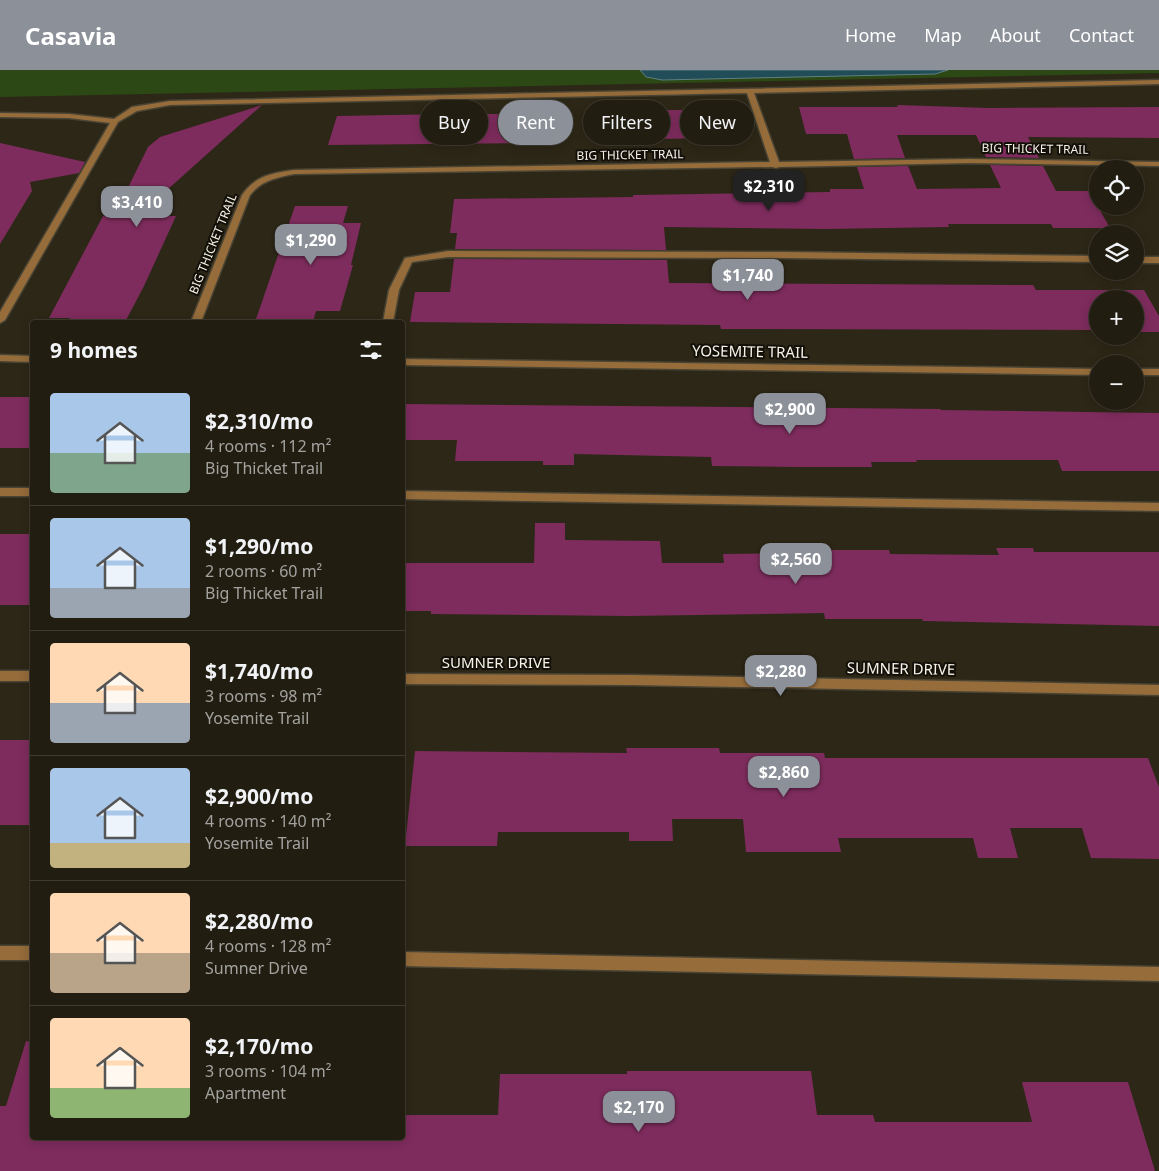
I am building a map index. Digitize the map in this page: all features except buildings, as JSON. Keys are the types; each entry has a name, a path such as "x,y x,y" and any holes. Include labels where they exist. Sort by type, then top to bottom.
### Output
{"street":[{"path":"0,320 115,122 135,109 170,103 1159,82"},
{"path":"750,92 776,166"},
{"path":"0,115 68,116 115,122"},
{"name":"BIG THICKET TRAIL","path":"197,320 246,195 253,184 268,177 326,171 776,166 969,161 1159,164"},
{"path":"388,320 394,290 408,260 448,254 785,255 1089,259"},
{"path":"1144,260 1159,260"},
{"path":"0,358 30,359"},
{"name":"YOSEMITE TRAIL","path":"405,362 1089,372"},
{"path":"1144,372 1159,372"},
{"path":"0,492 30,492"},
{"path":"405,495 1159,507"},
{"path":"0,676 30,676"},
{"name":"SUMNER DRIVE","path":"405,678 633,680 1159,690"},
{"path":"0,953 30,954"},
{"path":"405,959 1159,974"}],"green space":[{"path":"0,70 1159,70 1159,73 0,97"}],"water":[{"path":"640,70 948,70 935,74 662,80 646,77"}]}
